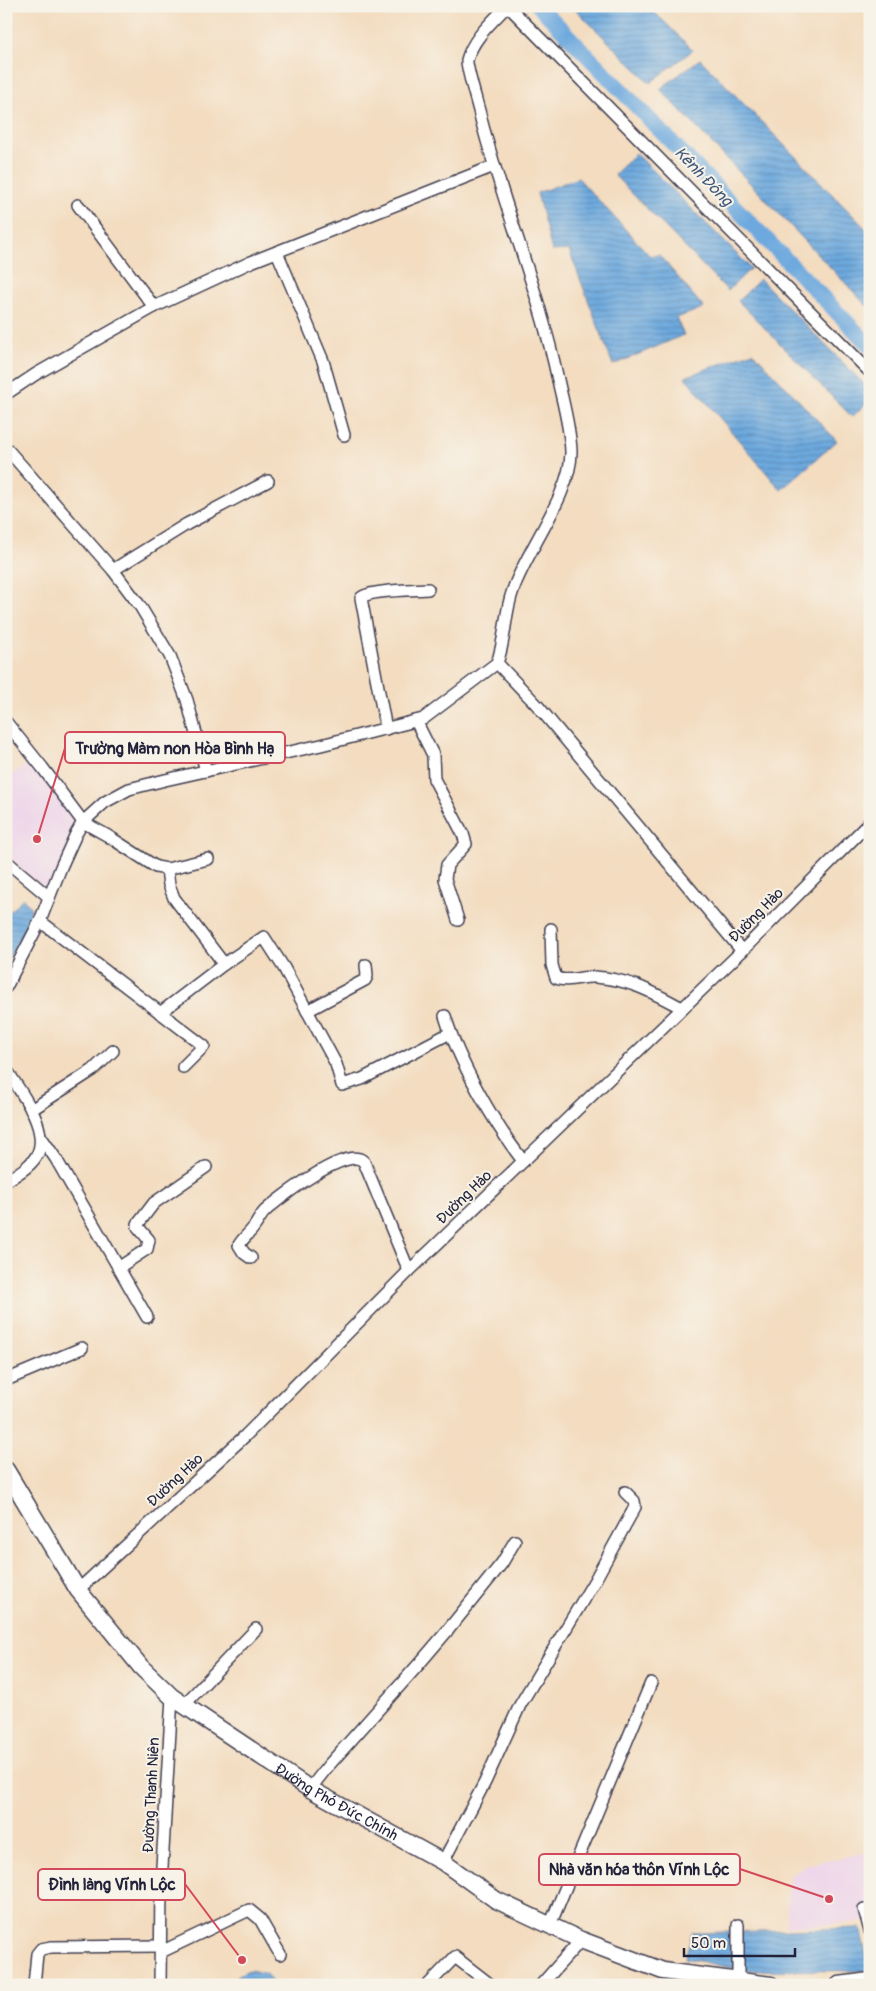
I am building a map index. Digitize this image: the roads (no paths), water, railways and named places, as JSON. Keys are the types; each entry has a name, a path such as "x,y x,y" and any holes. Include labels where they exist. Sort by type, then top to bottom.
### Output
{"main road":[{"name":"Đường Phó Đức Chính","path":"6,1470 78,1590 142,1667 178,1701 310,1789 443,1862 496,1900 581,1940 664,1971 696,1980 739,1976 771,1985"},
{"path":"839,1985 870,1981"}],"street":[{"path":"6,987 40,922 61,867 83,822 105,802 130,789 422,719 497,663 502,649 505,622 513,589 555,505 570,466 571,450 550,340 494,166 467,62 478,36 508,6 870,372"},
{"path":"6,394 36,374 154,307 277,252 494,166"},
{"path":"78,205 154,307"},
{"path":"277,252 323,361 344,435"},
{"path":"6,448 113,570 140,606 170,656 188,700 206,771"},
{"path":"113,570 187,524 268,481"},
{"path":"386,729 361,598 363,595 428,589"},
{"path":"497,663 537,705 742,951"},
{"path":"416,721 433,755 434,779 463,834 466,844 447,865 444,879 458,920"},
{"path":"6,722 83,822 156,868 167,869 208,859"},
{"name":"Đường Hào","path":"78,1590 245,1436 409,1272 742,951 870,822"},
{"path":"6,861 49,897"},
{"path":"167,869 169,885 174,898 224,964"},
{"path":"40,922 204,1046 184,1067"},
{"path":"551,929 552,964 556,978 562,980 594,977 627,982 648,990 682,1008"},
{"path":"160,1013 224,964 264,937 284,968 336,1064 342,1085 362,1079 450,1033"},
{"path":"307,1011 364,980 367,976 366,965"},
{"path":"444,1016 450,1033 477,1087 510,1144 523,1161"},
{"path":"31,1110 94,1070 113,1052"},
{"path":"6,1069 35,1117 41,1136 147,1318"},
{"path":"6,1181 24,1170 38,1153 41,1136"},
{"path":"251,1258 244,1253 239,1245 266,1210 321,1170 339,1161 357,1157 361,1158 364,1162 409,1272"},
{"path":"118,1268 147,1249 149,1240 138,1227 138,1224 154,1203 206,1167"},
{"path":"6,1380 82,1348"},
{"path":"443,1862 485,1782 520,1705 595,1580 634,1507 634,1501 626,1492"},
{"path":"310,1789 448,1630 502,1562 515,1541"},
{"path":"178,1701 256,1629"},
{"path":"550,1924 651,1683"},
{"name":"Đường Thanh Niên","path":"160,1985 161,1884 178,1701"},
{"path":"864,1909 870,1931"},
{"path":"34,1985 37,1954 41,1949 51,1947 161,1949 249,1910 260,1919 280,1954"},
{"path":"738,1926 739,1976"},
{"path":"541,1985 581,1940"},
{"path":"428,1985 455,1956 491,1985"}],"water":[{"path":"572,6 648,6 693,50 650,83"},
{"path":"700,59 870,233 870,309 660,89"},
{"path":"636,153 751,268 728,291 614,175"},
{"path":"578,178 650,256 659,255 704,308 676,318 684,335 613,365 569,250 552,251 537,193"},
{"path":"760,279 870,390 870,400 852,417 738,301"},
{"path":"753,352 837,441 781,490 685,377"},
{"path":"23,898 31,908 29,920 6,964 6,915"},
{"path":"860,1928 870,1971 740,1970 685,1958 692,1933"},
{"path":"250,1970 266,1974 274,1985 230,1985 238,1975"}],"waterway":[{"name":"Kênh Đông","path":"539,6 870,346"}],"place":[{"name":"Trường Màm non Hòa Bình Hạ","path":"37,839"},
{"name":"Nhà văn hóa thôn Vĩnh Lộc","path":"829,1899"},
{"name":"Đình làng Vĩnh Lộc","path":"242,1960"}]}
